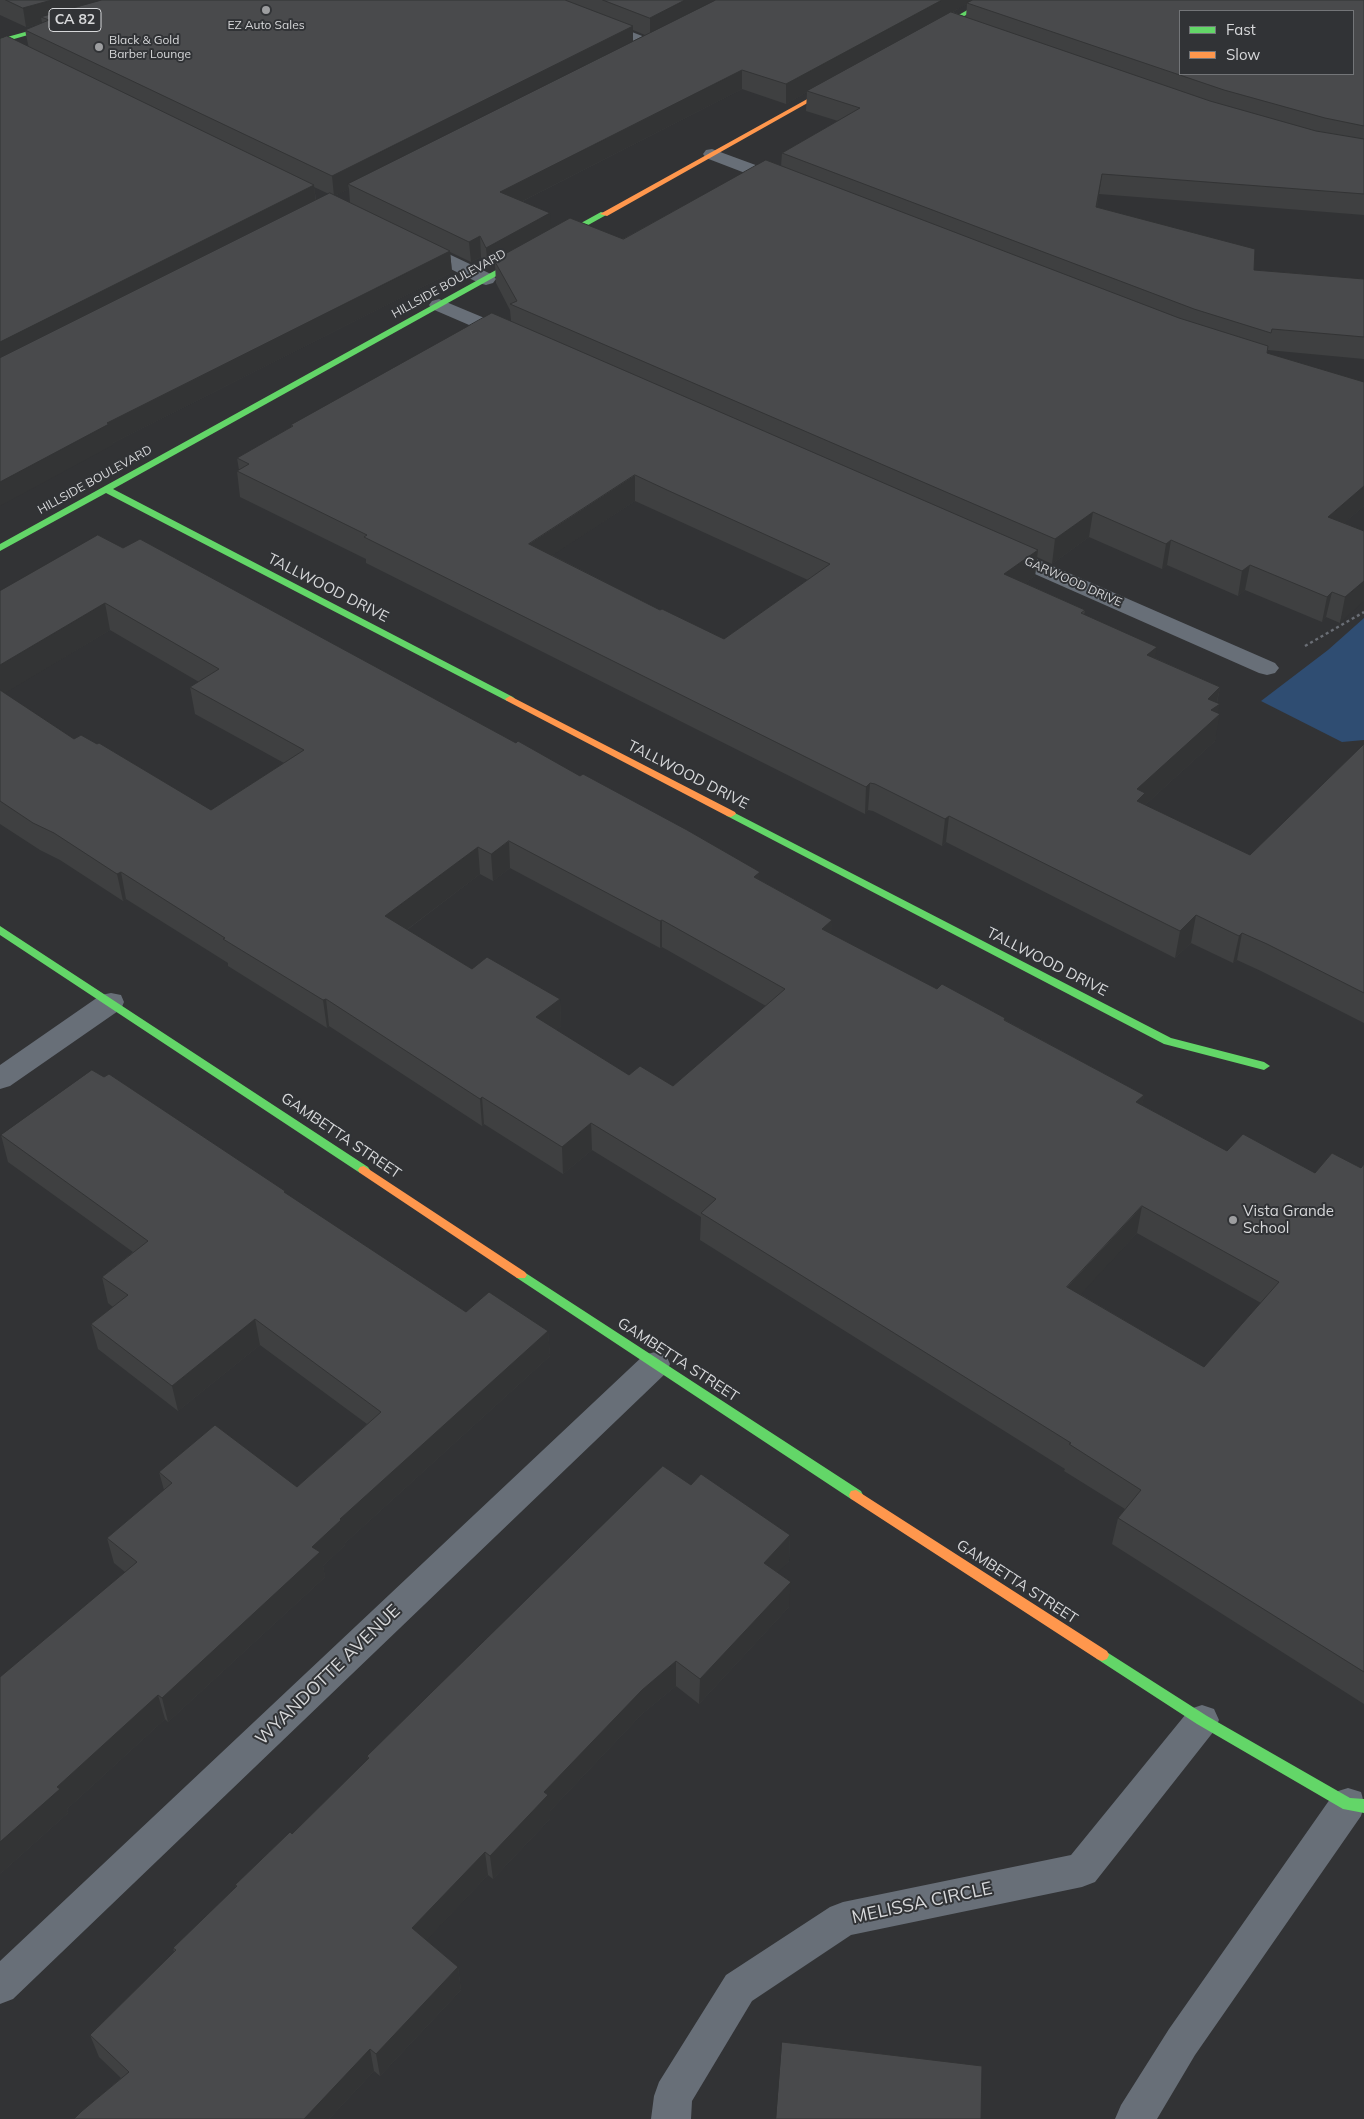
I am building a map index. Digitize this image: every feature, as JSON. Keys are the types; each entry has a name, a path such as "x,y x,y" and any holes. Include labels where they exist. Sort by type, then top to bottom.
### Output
{"street":[{"path":"536,0 649,44"},
{"path":"923,37 990,0"},
{"name":"CA 82","path":"0,41 75,20"},
{"path":"948,23 966,29"},
{"path":"0,41 24,54"},
{"name":"HILLSIDE BOULEVARD","path":"0,548 847,79"},
{"path":"712,154 804,190"},
{"path":"403,238 486,279"},
{"path":"439,305 532,345"},
{"name":"TALLWOOD DRIVE","path":"106,489 1168,1041 1264,1066"},
{"name":"GARWOOD DRIVE","path":"986,544 1267,668"},
{"name":"GAMBETTA STREET","path":"0,930 655,1364 1202,1720 1356,1805"},
{"path":"0,1079 111,1002"},
{"name":"WYANDOTTE AVENUE","path":"0,1986 655,1364"},
{"name":"MELISSA CIRCLE","path":"672,2119 673,2096 739,1988 843,1919 1082,1870 1202,1720"},
{"path":"1135,2119 1182,2042 1356,1805"}],"path":[{"path":"1267,668 1364,612"}],"shaded area":[{"path":"1364,618 1364,740 1342,742 1261,701 1328,650"}],"building":[{"path":"6,0 52,0 23,8"},
{"path":"102,0 565,0 633,26 332,176 25,30 49,20 41,17"},
{"path":"603,0 685,0 650,18"},
{"path":"716,0 942,0 786,84 742,70 500,192 550,213 486,248 480,236 469,242 348,184"},
{"path":"973,0 1364,0 1364,126 1325,118 1224,90 1180,75 1354,75 1354,10 1179,10 1179,75 967,3"},
{"path":"951,12 1210,101 1316,131 1364,139 1364,194 1102,174 1096,207 1255,249 1254,270 1364,279 1364,337 1272,329 1271,333 1194,309 782,153 860,108 807,91"},
{"path":"7,36 314,185 0,342 0,39"},
{"path":"766,160 1179,318 1268,346 1267,353 1364,382 1364,486 1328,517 1364,531 1364,581 1345,597 1332,592 1327,597 1250,565 1242,571 1171,540 1166,544 1093,512 1055,539 510,304 517,301 494,260 570,218 623,239"},
{"path":"330,193 450,251 107,423 109,424 0,482 0,358"},
{"path":"492,313 1038,550 1004,574 1085,610 1081,613 1157,647 1147,655 1220,687 1208,699 1220,704 1211,710 1220,714 1137,789 1145,793 1137,801 1250,855 1364,744 1364,993 1267,944 1242,933 1239,936 1196,915 1180,931 949,816 945,819 875,784 870,783 866,787 364,537 367,535 237,471 249,464 237,458 293,426 291,425","holes":["635,475 830,564 724,639 662,609 660,610 529,544"]},
{"path":"98,535 123,548 140,539 516,743 518,741 580,776 583,774 687,830 760,872 754,877 832,920 822,929 937,989 942,984 1005,1018 1004,1020 1144,1095 1136,1102 1227,1151 1243,1134 1315,1173 1332,1153 1361,1168 1364,1164 1364,1672 1118,1518 1141,1490 1069,1444 1071,1443 701,1213 716,1199 591,1123 562,1147 482,1097 480,1099 326,999 323,1000 223,939 225,938 121,872 117,874 0,801 0,690 74,739 81,735 97,744 99,743 211,810 304,750 190,687 219,669 105,603 0,665 0,591","holes":["509,841 660,921 662,920 785,989 673,1086 640,1066 629,1075 536,1017 560,999 487,957 472,969 385,916 478,847 491,854","1142,1206 1279,1282 1204,1367 1067,1287"]},
{"path":"92,1070 104,1077 109,1074 466,1312 489,1292 548,1331 340,1519 312,1547 320,1552 162,1698 158,1695 57,1787 60,1789 0,1842 0,1677 137,1562 107,1538 172,1483 159,1472 215,1425 297,1487 381,1412 255,1319 172,1386 91,1324 128,1295 102,1277 148,1241 1,1135"},
{"path":"663,1466 691,1485 701,1474 790,1535 764,1563 791,1582 700,1679 676,1661 642,1690 544,1792 548,1795 490,1856 485,1852 412,1928 458,1967 376,2054 370,2049 304,2119 74,2119 129,2072 90,2035 176,1950 173,1948 237,1886 235,1885 290,1832 292,1834 369,1758 367,1756"},
{"path":"782,2042 982,2066 981,2119 776,2119"}],"traffic: fast":[{"path":"930,33 990,0"},
{"path":"0,41 61,24"},
{"path":"0,548 604,214"},
{"path":"106,489 510,699"},
{"path":"731,814 1168,1041 1264,1066"},
{"path":"0,930 364,1170"},
{"path":"521,1275 856,1495"},
{"path":"1102,1655 1202,1720 1348,1804 1364,1806"}],"traffic: slow":[{"path":"604,214 840,83"},
{"path":"510,699 731,814"},
{"path":"364,1170 521,1275"},
{"path":"856,1495 1102,1655"}],"place":[{"name":"EZ Auto Sales","path":"266,10"},
{"name":"Black & Gold Barber Lounge","path":"99,47"},
{"name":"Vista Grande School","path":"1233,1220"}]}
